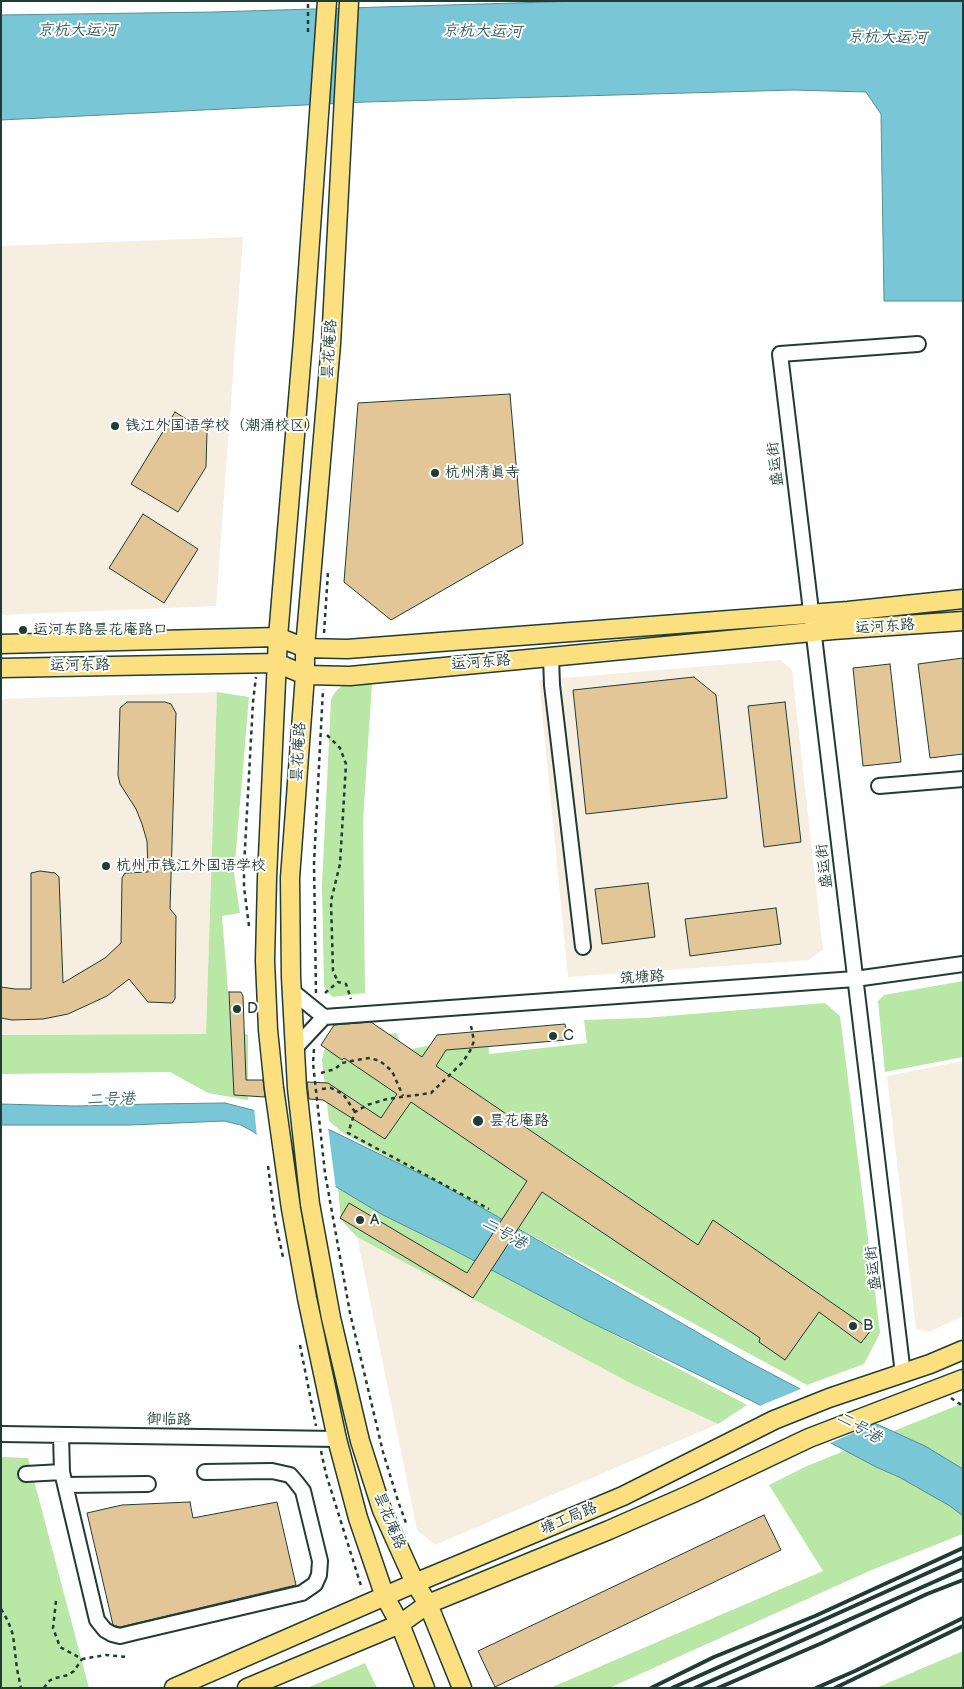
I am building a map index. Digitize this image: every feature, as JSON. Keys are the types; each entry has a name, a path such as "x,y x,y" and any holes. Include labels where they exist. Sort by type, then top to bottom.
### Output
{"main road":[{"name":"昙花庵路","path":"327,1 303,340 278,637 267,878 266,960 268,1030 291,1209 307,1298 337,1439 358,1518 385,1597 400,1624 425,1688"},
{"name":"昙花庵路","path":"349,1 331,344 305,648 314,675 290,878 292,992 297,1088 310,1204 331,1318 360,1441 382,1510 415,1583 428,1604 462,1688"},
{"name":"运河东路","path":"1,644 278,637 305,648 347,649 811,613 963,599"},
{"name":"运河东路","path":"1,668 277,663 314,675 350,676 813,632 963,621"},
{"name":"塘工局路","path":"174,1688 415,1583 624,1496 774,1420 830,1398 904,1374 963,1350"},
{"name":"塘工局路","path":"247,1688 400,1624 428,1604 609,1530 691,1494 809,1438 963,1379"}],"street":[{"name":"盛运街","path":"904,1374 780,354 918,344"},
{"path":"551,657 552,685 583,947"},
{"path":"879,786 963,780"},
{"name":"筑塘路","path":"318,1018 855,979 963,964"},
{"path":"292,992 318,1018 295,1048"},
{"name":"御临路","path":"1,1434 337,1439"},
{"path":"61,1435 63,1479 97,1620 105,1630 112,1634 120,1636 302,1593 315,1584 319,1575 320,1561 303,1490 290,1475 272,1471 205,1472"},
{"path":"26,1474 63,1479 148,1484"}],"path":[{"path":"323,649 328,571"},
{"path":"314,675 323,696 314,864 318,1018 313,1063 317,1102 331,1215 350,1313 383,1452 408,1527"},
{"path":"327,734 340,748 346,764 340,864 331,901 333,971 338,982"},
{"path":"325,993 338,982"},
{"path":"338,982 346,984 351,999"},
{"path":"471,1026 474,1041 470,1051 451,1074 431,1093 387,1098 367,1105 355,1112 348,1133 489,1209"},
{"path":"321,1073 335,1069 342,1063 370,1058 380,1061 392,1071 403,1096"},
{"path":"322,1089 331,1088 343,1094 355,1112"},
{"path":"56,1601 53,1628 60,1647 82,1659 106,1655 127,1657"},
{"path":"1,1609 8,1621 12,1635 22,1688"},
{"path":"44,1688 52,1679 74,1672 82,1659"}],"shaded area":[{"name":"钱江外国语学校（潮涌校区）","path":"243,237 216,606 1,615 1,246"},
{"path":"780,660 792,670 823,950 809,960 568,977 539,680"},
{"name":"杭州市钱江外国语学校","path":"217,692 206,1034 1,1035 1,699"},
{"path":"963,1061 963,1316 929,1332 916,1329 887,1076"},
{"path":"357,1237 632,1384 718,1424 435,1545 417,1530"}],"green space":[{"path":"351,682 372,683 363,821 365,993 333,997 326,991 324,985 322,885 331,699 344,684"},
{"path":"217,692 249,697 234,874 240,913 222,916 231,1027 248,1035 248,1100 208,1093 170,1072 1,1074 1,1035 206,1034"},
{"path":"963,981 963,1057 885,1072 878,1001 884,995"},
{"path":"825,1003 840,1016 880,1333 864,1364 807,1385 343,1133 329,1121 322,1060 325,1047 333,1040 397,1033 399,1043 412,1049 488,1033 489,1054 587,1043 584,1020 644,1018"},
{"path":"338,1188 747,1405 718,1424 632,1384 357,1237 341,1220"},
{"path":"963,1403 963,1534 874,1569 609,1688 550,1688 823,1571 769,1485 807,1466"},
{"path":"1,1457 28,1458 89,1688 1,1688"},
{"path":"963,1651 963,1688 876,1688"},
{"path":"365,1663 377,1688 307,1688"}],"water":[{"name":"京杭大运河","path":"581,1 963,1 963,301 884,301 881,114 866,92 794,90 365,102 1,120 1,15 214,12"},
{"name":"二号港","path":"225,1103 330,1130 441,1184 747,1361 802,1390 925,1446 963,1469 963,1516 950,1506 899,1477 876,1467 754,1402 588,1321 383,1215 241,1125 224,1121 130,1125 1,1125 1,1104 75,1106"}],"pier":[{"path":"254,1107 328,1127 336,1190 257,1137"},
{"path":"803,1388 878,1422 828,1444 757,1407"}],"building":[{"name":"杭州清真寺","path":"510,394 523,544 391,620 344,582 358,403"},
{"path":"175,412 207,432 206,467 178,512 131,484"},
{"path":"143,514 198,549 164,603 109,568"},
{"path":"963,658 963,754 930,758 918,664"},
{"path":"890,664 901,762 863,766 853,668"},
{"path":"694,677 716,695 727,798 586,814 573,690"},
{"path":"127,702 165,702 171,704 176,713 170,909 176,916 175,999 172,1003 148,1002 129,979 107,996 68,1014 43,1019 12,1020 1,1018 1,987 31,989 31,873 40,871 55,873 59,877 63,983 105,958 121,943 122,878 125,873 148,872 147,841 142,824 136,809 120,784 118,775 120,708"},
{"path":"785,702 801,842 764,847 748,706"},
{"path":"648,883 655,937 602,944 595,889"},
{"path":"776,908 781,944 690,956 685,919"},
{"path":"229,992 241,992 243,996 246,1080 263,1080 265,1097 234,1095"},
{"name":"昙花庵路","path":"371,1022 422,1057 437,1035 565,1024 567,1040 446,1050 436,1066 698,1245 713,1220 871,1330 861,1343 819,1312 785,1360 759,1342 760,1338 542,1192 473,1298 340,1218 349,1203 467,1273 527,1181 411,1102 385,1139 323,1100 309,1099 307,1082 328,1083 381,1118 397,1094 344,1058 342,1060 321,1045 334,1025"},
{"path":"190,1502 193,1518 277,1502 296,1585 120,1627 113,1625 87,1513 122,1505"},
{"path":"764,1515 781,1550 495,1687 478,1651"}],"railway":[{"path":"651,1688 714,1657 815,1616 963,1548"},
{"path":"672,1688 963,1557"},
{"path":"695,1688 963,1569"},
{"path":"718,1688 822,1643 927,1594 963,1580"},
{"path":"816,1688 963,1618"},
{"path":"835,1688 963,1626"}],"place":[{"name":"钱江外国语学校（潮涌校区）","path":"115,426"},
{"name":"杭州清真寺","path":"435,473"},
{"name":"运河东路昙花庵路口","path":"23,630"},
{"name":"杭州市钱江外国语学校","path":"106,866"},
{"name":"D","path":"237,1009"},
{"name":"C","path":"553,1036"},
{"name":"昙花庵路","path":"478,1121"},
{"name":"A","path":"360,1220"},
{"name":"B","path":"853,1326"}]}
